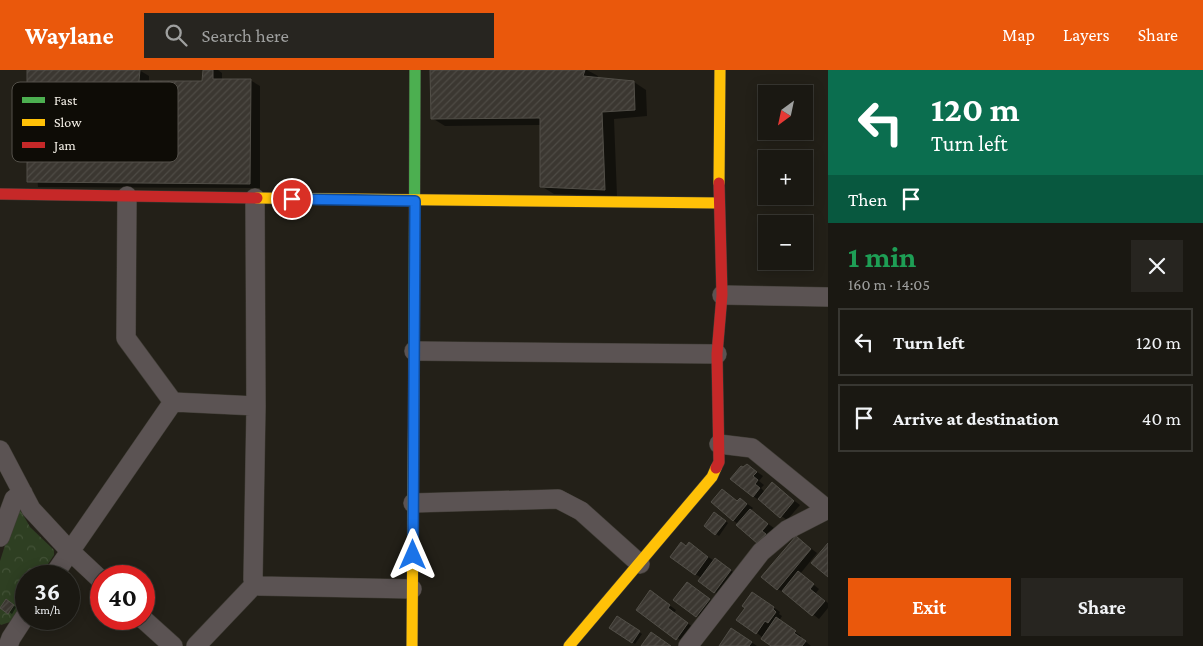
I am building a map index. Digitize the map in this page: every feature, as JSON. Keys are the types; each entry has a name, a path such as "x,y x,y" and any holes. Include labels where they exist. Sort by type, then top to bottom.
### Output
{"street":[{"path":"412,646 415,70"},
{"path":"569,646 712,477 719,462 717,354 722,295 719,204 720,70"},
{"path":"0,194 719,204"},
{"path":"127,196 126,338 173,402"},
{"path":"255,198 256,406 253,580 260,586 412,589"},
{"path":"722,295 828,297"},
{"path":"414,351 717,354"},
{"path":"173,402 256,406"},
{"path":"60,565 173,402"},
{"path":"688,646 761,552 787,530 828,509 752,448 719,444"},
{"path":"0,450 31,509 90,570"},
{"path":"0,537 14,499 23,493"},
{"path":"413,503 558,499 581,511 640,564"},
{"path":"196,646 256,583"},
{"path":"6,639 15,628"},
{"path":"155,630 173,646"}],"green space":[{"path":"16,511 21,511 30,527 54,550 54,555 47,565 15,565 15,614 10,622 1,625 0,624 0,561"}],"building":[{"path":"27,70 140,70 139,81 202,81 203,70 213,70 213,79 251,79 250,184 27,182 27,162 178,162 178,82 27,82"},
{"path":"430,70 585,70 583,76 634,81 635,110 602,112 605,190 540,187 540,118 431,119"},
{"path":"747,464 757,472 753,476 758,480 755,484 760,488 753,497 730,479 741,466 743,467"},
{"path":"772,482 794,501 780,518 758,499"},
{"path":"722,489 737,501 740,498 747,504 733,521 711,502"},
{"path":"750,509 768,524 762,531 766,534 758,544 736,525"},
{"path":"714,512 726,521 715,535 704,526"},
{"path":"796,536 811,549 777,590 761,577"},
{"path":"681,542 686,546 689,542 708,557 695,575 670,557"},
{"path":"828,543 828,577 811,563"},
{"path":"715,558 731,570 714,593 698,581"},
{"path":"798,571 814,584 810,589 825,601 812,616 782,591"},
{"path":"687,582 710,599 696,617 673,600"},
{"path":"650,590 670,605 668,608 688,623 676,640 636,610"},
{"path":"752,592 774,607 773,609 776,612 768,623 765,621 756,634 736,620 745,608 742,606"},
{"path":"6,599 14,605 8,614 0,608"},
{"path":"617,616 640,631 632,643 609,628"},
{"path":"776,617 796,631 794,633 806,641 802,646 771,646 761,639"},
{"path":"731,628 752,642 749,646 719,646"},
{"path":"651,632 671,646 641,646"}],"traffic: fast":[{"path":"414,352 415,70"}],"traffic: slow":[{"path":"719,183 720,70"},
{"path":"257,198 719,203"},
{"path":"412,646 414,352"},
{"path":"569,646 712,477 716,468"}],"traffic: jam":[{"path":"716,468 719,462 717,354 722,295 719,183"},
{"path":"0,194 257,198"}],"route":[{"path":"292,199 415,201 413,555"}]}
